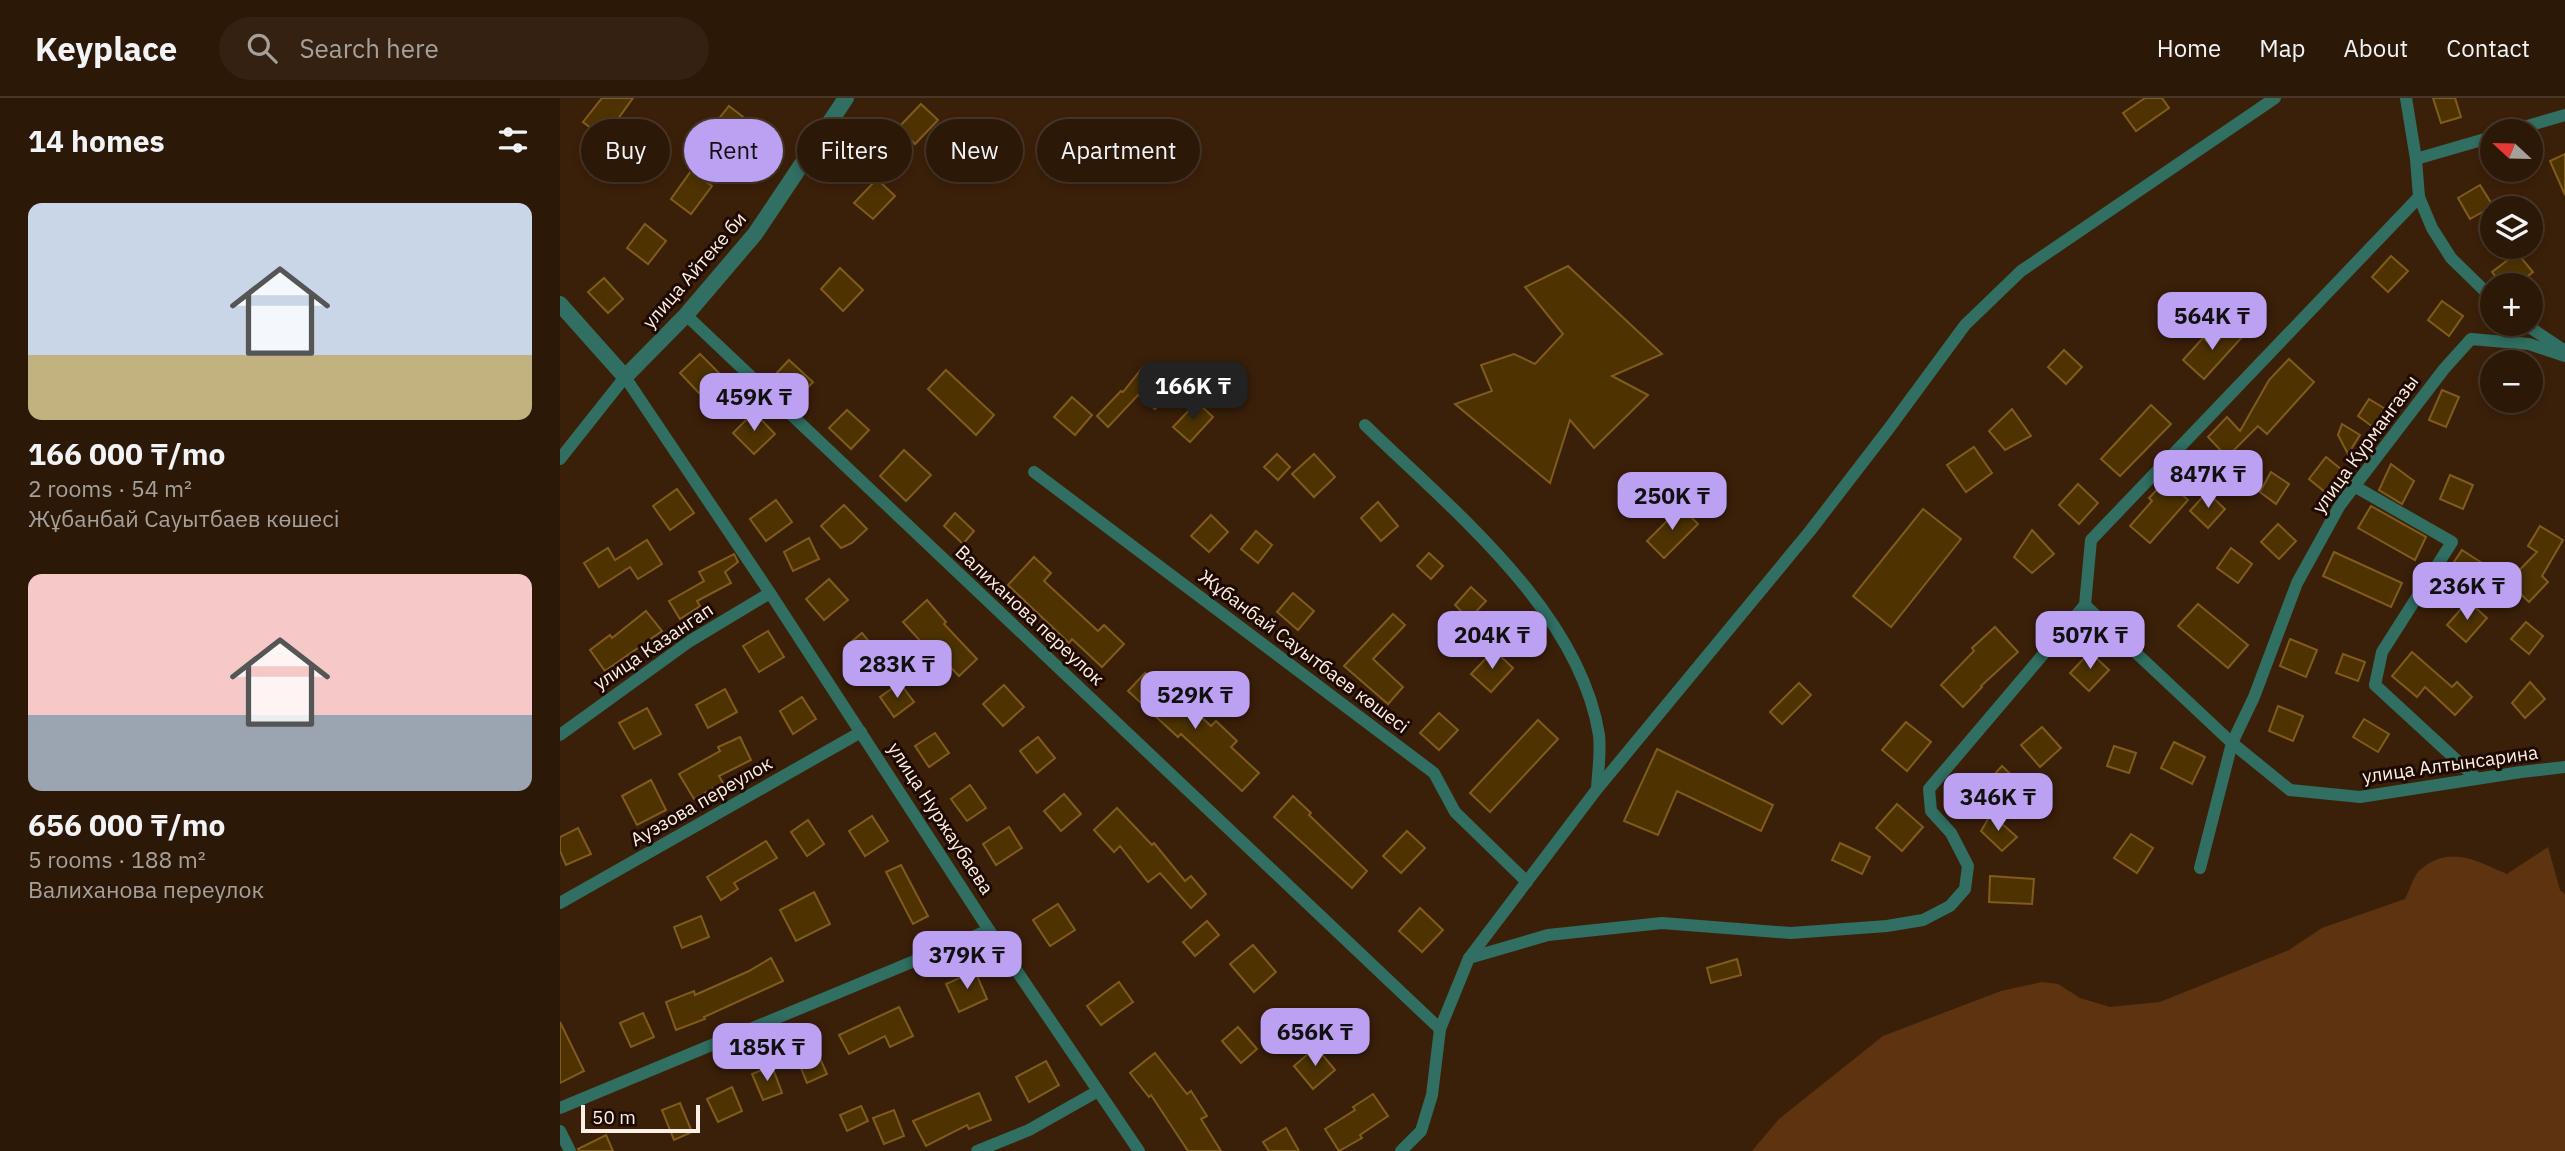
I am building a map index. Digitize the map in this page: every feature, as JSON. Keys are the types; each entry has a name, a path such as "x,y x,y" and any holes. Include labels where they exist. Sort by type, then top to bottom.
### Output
{"street":[{"name":"улица Айтеке би","path":"560,459 625,377 686,315 755,234 846,98"},
{"path":"1401,1151 1421,1131 1433,1095 1440,1029 1469,958 1597,789 1810,531 1891,427 1965,325 2021,271 2274,98"},
{"path":"2406,98 2419,197 2432,228 2451,258 2480,286"},
{"path":"2543,121 2565,115"},
{"path":"2416,159 2480,140"},
{"path":"1469,958 1548,935 1662,923 1791,933 1887,926 1923,920 1950,906 1965,889 1968,866 1951,833 1931,811 1929,789 2085,605 2091,540 2419,197"},
{"name":"улица Нуржаубаева","path":"560,304 625,377 771,593 989,930 1139,1151"},
{"name":"Валиханова переулок","path":"686,315 1440,1029"},
{"path":"2543,336 2565,351"},
{"name":"улица Курмангазы","path":"2200,868 2232,743 2254,697 2297,583 2340,505 2444,369 2472,339 2529,344 2565,356"},
{"path":"1365,425 1527,586 1560,633 1583,682 1599,736 1597,789"},
{"name":"Жұбанбай Сауытбаев көшесі","path":"1034,472 1434,773 1455,812 1527,882"},
{"path":"2354,486 2452,542 2382,652 2375,685 2476,778"},
{"name":"улица Казангап","path":"560,735 691,641 771,593"},
{"name":"улица Алтынсарина","path":"2085,605 2232,743 2290,790 2360,797 2565,767"},
{"name":"Ауэзова переулок","path":"560,903 861,733"},
{"path":"560,1108 989,930"},
{"path":"977,1151 1029,1130 1098,1091"},
{"path":"560,1132 570,1151"}],"shaded area":[{"path":"2548,847 2560,890 2565,894 2565,1151 1752,1151 1779,1119 1883,1036 2001,991 2042,982 2058,984 2080,998 2110,1007 2160,1002 2289,950 2322,928 2405,899 2413,879 2431,862 2452,856 2463,857 2507,874"}],"building":[{"path":"602,98 633,98 618,119 585,119"},
{"path":"2145,98 2162,98 2169,108 2136,131 2123,113"},
{"path":"2433,98 2455,98 2461,117 2441,123"},
{"path":"921,104 937,119 926,119 926,133 915,144 912,141 912,119 907,119"},
{"path":"729,106 746,119 719,119"},
{"path":"2565,154 2565,195 2550,161"},
{"path":"684,181 706,182 712,186 691,214 671,199"},
{"path":"874,182 880,182 895,196 873,219 854,203"},
{"path":"2480,185 2487,196 2480,196 2480,213 2470,219 2458,198"},
{"path":"645,224 666,241 648,264 627,248"},
{"path":"2391,256 2408,271 2388,292 2372,277"},
{"path":"2509,259 2522,259 2533,272 2493,273"},
{"path":"1568,266 1662,354 1612,376 1648,395 1594,448 1570,420 1550,483 1455,404 1492,391 1481,365 1514,354 1535,364 1563,334 1525,287"},
{"path":"840,268 863,290 843,311 821,289"},
{"path":"604,278 623,299 608,313 588,292"},
{"path":"2442,301 2463,316 2449,336 2428,320"},
{"path":"2231,325 2244,335 2204,379 2183,360 2203,338 2213,347"},
{"path":"2064,350 2082,367 2066,384 2048,367"},
{"path":"700,354 720,374 699,393 680,373"},
{"path":"2289,359 2314,382 2267,434 2258,426 2227,457 2208,437 2227,417 2240,431 2269,380"},
{"path":"789,360 813,382 796,400 772,378"},
{"path":"1143,367 1171,389 1155,409 1138,395 1108,427 1097,416 1123,392"},
{"path":"946,370 994,415 976,435 928,389"},
{"path":"2442,390 2459,397 2446,427 2429,420"},
{"path":"1072,397 1092,415 1075,435 1054,417"},
{"path":"2369,399 2387,410 2373,427 2358,416"},
{"path":"1197,402 1213,417 1190,442 1173,427"},
{"path":"2151,405 2171,424 2120,476 2101,459"},
{"path":"2012,409 2031,436 2005,450 1989,431"},
{"path":"847,410 869,430 851,449 829,428"},
{"path":"754,412 775,434 754,454 733,433"},
{"path":"2342,424 2360,435 2348,454 2338,435"},
{"path":"1974,447 1992,473 1966,492 1947,465"},
{"path":"904,450 931,475 906,501 880,476"},
{"path":"1277,454 1290,467 1278,480 1264,467"},
{"path":"1314,454 1335,477 1314,497 1292,474"},
{"path":"2326,457 2348,475 2330,496 2309,479"},
{"path":"2391,464 2414,481 2402,504 2379,490"},
{"path":"2271,472 2289,484 2276,504 2260,492"},
{"path":"2450,475 2473,485 2463,509 2440,499"},
{"path":"2166,480 2188,500 2150,543 2130,526 2152,501 2149,498"},
{"path":"2078,484 2098,503 2079,524 2059,505"},
{"path":"677,489 694,513 670,530 653,506"},
{"path":"2207,492 2225,509 2208,528 2190,511"},
{"path":"776,500 792,522 766,541 750,519"},
{"path":"1378,502 1398,526 1381,541 1361,518"},
{"path":"844,505 867,529 852,543 841,548 821,526"},
{"path":"2371,506 2426,537 2415,560 2358,528"},
{"path":"1681,507 1698,524 1664,558 1647,541"},
{"path":"1923,509 1961,539 1891,627 1853,596"},
{"path":"955,513 974,531 963,544 944,526"},
{"path":"1211,515 1228,532 1209,552 1191,536"},
{"path":"2278,524 2296,541 2279,559 2261,542"},
{"path":"2540,526 2563,540 2542,576 2548,582 2529,602 2508,582 2537,552 2528,546"},
{"path":"2032,530 2054,554 2032,573 2014,557"},
{"path":"1256,531 1272,545 1258,563 1241,549"},
{"path":"809,538 819,559 793,571 784,552"},
{"path":"647,540 662,564 638,579 630,567 599,587 584,563 608,548 615,560"},
{"path":"2231,548 2252,564 2238,583 2217,568"},
{"path":"2462,550 2482,563 2470,581 2450,568"},
{"path":"2334,552 2402,583 2391,607 2323,576"},
{"path":"1429,553 1443,566 1431,579 1417,566"},
{"path":"734,554 738,562 725,572 731,583 697,601 700,606 680,619 669,601 704,581 699,572"},
{"path":"1034,557 1051,573 1044,581 1098,631 1104,625 1124,644 1102,667 1072,639 1069,643 1008,585"},
{"path":"829,579 848,600 824,620 806,599"},
{"path":"1471,587 1486,601 1469,619 1455,605"},
{"path":"1293,593 1314,611 1298,630 1277,612"},
{"path":"927,600 946,622 944,624 977,659 959,676 903,622"},
{"path":"2468,601 2487,618 2466,642 2447,625"},
{"path":"2198,604 2248,645 2228,668 2178,626"},
{"path":"646,611 662,631 605,671 590,650 610,635 612,638"},
{"path":"1393,614 1405,625 1373,659 1403,687 1388,704 1344,666"},
{"path":"2526,622 2543,636 2529,654 2511,639"},
{"path":"1995,627 2018,652 1981,686 1963,707 1941,685 1974,651 1972,648"},
{"path":"768,631 784,657 759,672 743,646"},
{"path":"862,633 884,660 866,675 844,648"},
{"path":"2290,639 2317,650 2306,677 2280,666"},
{"path":"1494,650 1513,668 1491,692 1471,674"},
{"path":"2090,652 2109,670 2089,691 2070,673"},
{"path":"2412,652 2452,687 2457,682 2472,697 2455,715 2425,687 2417,697 2392,676"},
{"path":"2343,654 2365,662 2358,681 2336,673"},
{"path":"1145,673 1175,701 1180,697 1211,726 1216,721 1237,741 1231,747 1259,773 1242,791 1181,734 1178,737 1128,691"},
{"path":"2530,682 2545,699 2525,718 2512,703"},
{"path":"900,683 914,702 894,717 880,697"},
{"path":"1799,683 1811,695 1782,724 1770,712"},
{"path":"1004,685 1024,707 1003,726 983,704"},
{"path":"725,689 737,712 708,728 696,705"},
{"path":"802,697 816,719 793,734 780,711"},
{"path":"2278,706 2303,716 2293,741 2269,731"},
{"path":"647,708 661,734 634,749 619,723"},
{"path":"1439,713 1458,730 1439,750 1420,733"},
{"path":"2364,719 2389,734 2378,752 2353,737"},
{"path":"1538,720 1558,739 1490,812 1470,793"},
{"path":"1906,722 1931,742 1907,771 1882,750"},
{"path":"2042,727 2061,748 2040,767 2021,745"},
{"path":"935,733 949,753 929,767 915,746"},
{"path":"740,737 751,760 719,776 723,783 694,799 679,774 720,751 718,747"},
{"path":"1038,737 1055,758 1037,773 1020,751"},
{"path":"2174,742 2205,757 2192,784 2161,768"},
{"path":"2114,746 2136,753 2129,773 2107,766"},
{"path":"1657,749 1773,805 1761,831 1677,791 1658,835 1624,821"},
{"path":"2002,766 2020,783 1999,805 1982,788"},
{"path":"651,780 666,810 637,825 622,796"},
{"path":"970,785 986,808 967,821 951,799"},
{"path":"1064,794 1081,814 1061,831 1044,811"},
{"path":"1293,796 1367,871 1352,888 1274,817"},
{"path":"1897,804 1923,827 1902,851 1876,828"},
{"path":"1117,808 1152,845 1154,843 1185,881 1191,876 1206,894 1191,908 1160,873 1148,882 1120,846 1114,852 1094,830"},
{"path":"1991,814 2017,837 2002,851 1981,831"},
{"path":"872,816 888,841 865,856 849,831"},
{"path":"808,820 824,844 807,856 791,832"},
{"path":"1009,827 1022,848 996,865 983,844"},
{"path":"578,828 591,854 566,865 560,851 560,837"},
{"path":"1407,831 1425,848 1401,873 1383,856"},
{"path":"2131,834 2153,848 2137,873 2114,858"},
{"path":"766,841 777,858 734,883 738,889 721,900 707,877"},
{"path":"1840,843 1870,857 1862,874 1832,860"},
{"path":"901,865 928,916 913,924 886,872"},
{"path":"1990,876 2034,879 2032,904 1989,902"},
{"path":"814,892 830,924 796,941 780,910"},
{"path":"1058,904 1075,930 1050,946 1033,920"},
{"path":"1420,908 1443,930 1422,952 1399,931"},
{"path":"701,916 709,937 682,948 674,927"},
{"path":"1207,921 1219,935 1195,956 1183,942"},
{"path":"1253,945 1276,972 1254,992 1230,964"},
{"path":"771,958 783,981 676,1030 666,1002 694,991 695,995"},
{"path":"1737,959 1741,975 1711,983 1707,968"},
{"path":"975,971 987,999 959,1012 946,984"},
{"path":"1119,982 1133,1002 1101,1025 1087,1006"},
{"path":"899,1007 913,1036 890,1047 885,1036 849,1054 839,1035"},
{"path":"643,1013 654,1037 631,1047 620,1023"},
{"path":"560,1022 584,1071 560,1083"},
{"path":"1238,1027 1257,1049 1241,1063 1222,1041"},
{"path":"814,1045 827,1074 807,1083 795,1053"},
{"path":"1316,1047 1335,1070 1313,1089 1294,1066"},
{"path":"1155,1053 1187,1094 1191,1091 1207,1116 1201,1119 1221,1151 1188,1151 1151,1095 1149,1097 1130,1073"},
{"path":"1046,1061 1059,1085 1029,1102 1016,1077"},
{"path":"772,1066 782,1093 763,1100 752,1074"},
{"path":"732,1087 742,1111 718,1122 707,1099"},
{"path":"979,1093 991,1120 969,1129 967,1125 926,1146 913,1121"},
{"path":"1373,1094 1388,1116 1360,1135 1362,1138 1339,1151 1325,1129 1355,1110 1353,1107"},
{"path":"680,1103 692,1132 674,1140 662,1110"},
{"path":"861,1106 868,1121 847,1131 840,1115"},
{"path":"894,1110 904,1136 884,1144 873,1118"},
{"path":"1286,1128 1299,1151 1269,1151 1263,1142"},
{"path":"606,1135 613,1151 579,1151 578,1149"}]}
